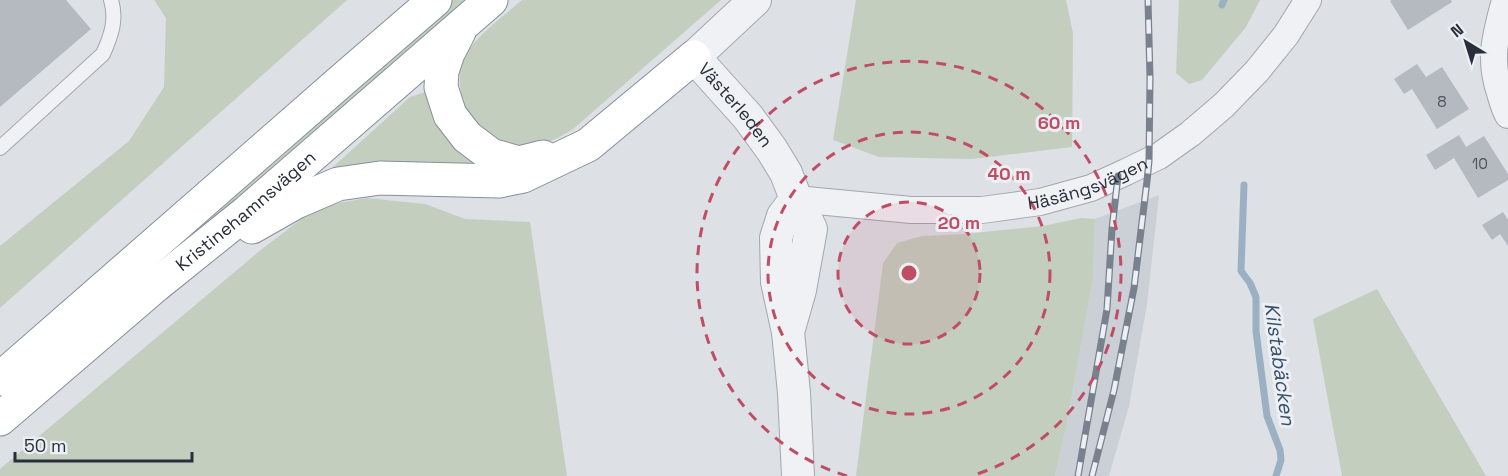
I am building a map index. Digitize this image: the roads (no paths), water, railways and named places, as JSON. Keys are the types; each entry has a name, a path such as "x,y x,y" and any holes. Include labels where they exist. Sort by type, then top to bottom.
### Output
{"highway":[{"path":"348,75 406,0"},
{"name":"Kristinehamnsvägen","path":"0,379 435,0"},
{"name":"Kristinehamnsvägen","path":"0,419 155,286 248,212 491,0"},
{"path":"463,24 448,53 442,71 441,87 450,115 467,137 491,155 519,163 588,145"},
{"path":"155,286 296,202 338,184 380,178 499,181 523,176 588,145 694,57"}],"street":[{"name":"Västerleden","path":"755,0 694,57 748,117 772,150 786,173 795,199 811,228 800,290 788,332 798,476"},
{"name":"Häsängsvägen","path":"795,199 911,210 982,210 1040,202 1090,188 1159,156 1190,134 1224,105 1279,44 1308,0"},
{"path":"1505,0 1494,43 1493,60 1496,82 1508,115"}],"lane":[{"path":"0,148 103,54 111,36 113,9 111,0"}],"waterway":[{"name":"Kilstabäcken","path":"1222,5 1224,0"},
{"name":"Kilstabäcken","path":"1244,185 1241,271 1256,297 1256,331 1267,416 1280,450 1281,460 1276,476"}],"railway":[{"path":"1092,476 1114,390 1134,288 1147,181 1150,78 1148,0"},
{"path":"1078,476 1107,309 1118,176"}]}
